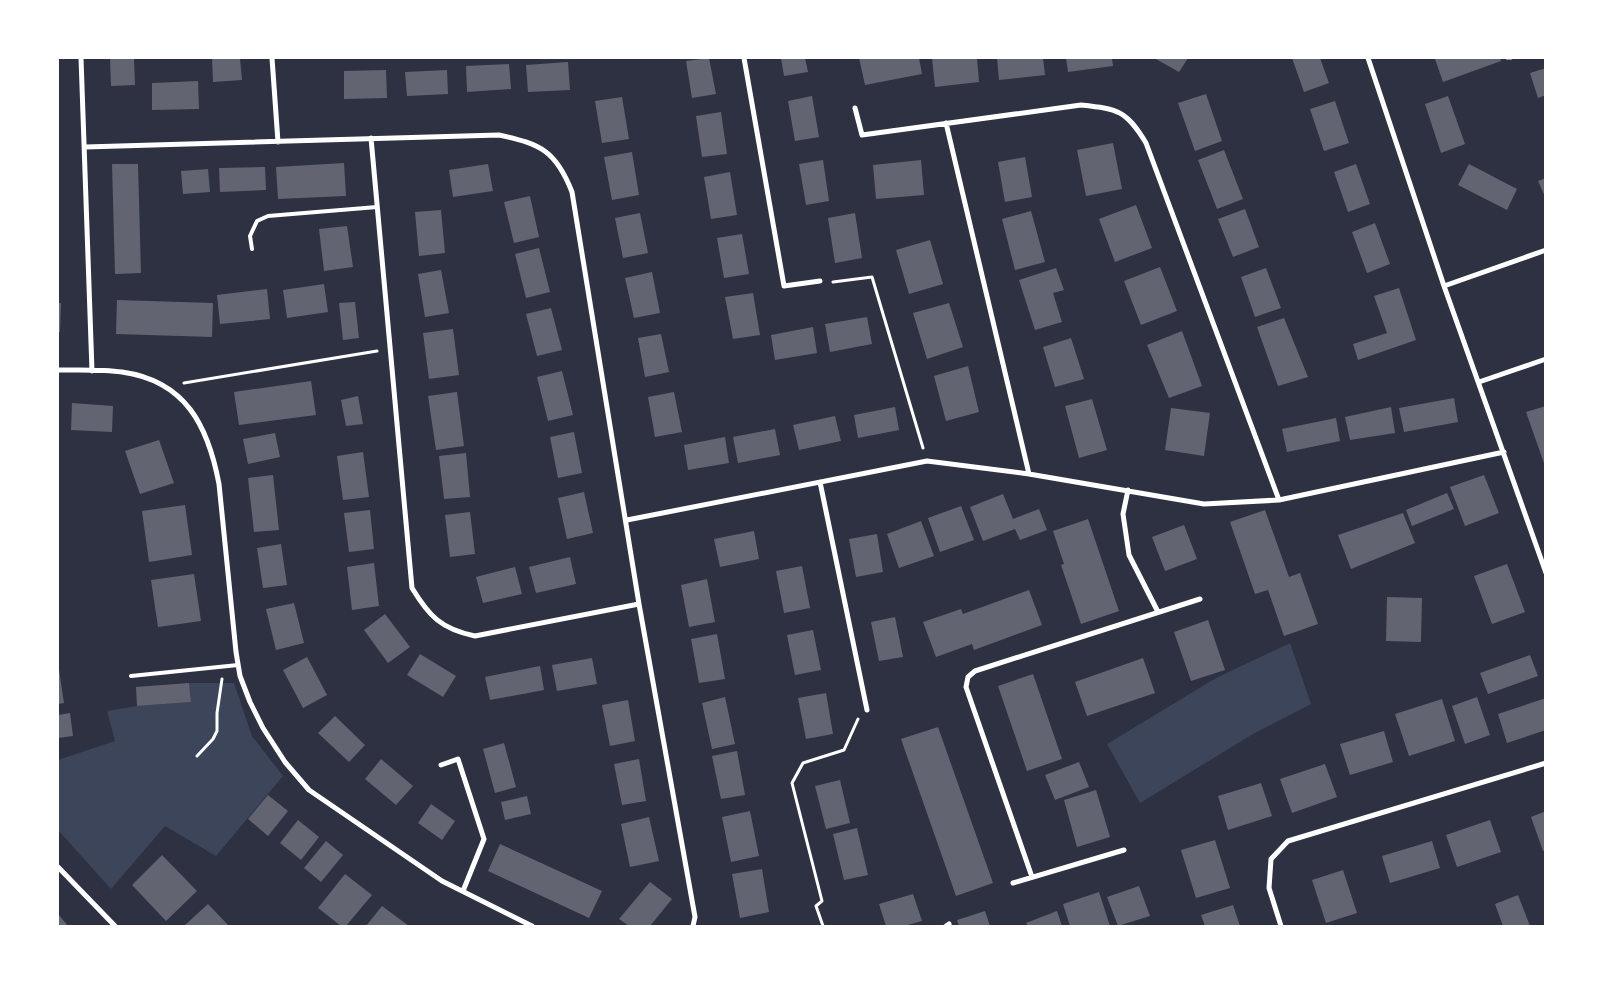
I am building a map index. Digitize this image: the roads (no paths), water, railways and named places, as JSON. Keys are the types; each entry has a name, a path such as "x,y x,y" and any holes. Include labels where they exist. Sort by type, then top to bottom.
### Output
{"street":[{"path":"81,58 92,371"},
{"path":"272,58 278,142"},
{"path":"744,58 784,286 820,281"},
{"path":"1368,58 1444,286 1546,574"},
{"path":"856,108 862,135 1081,105 1110,108 1133,121 1146,143 1279,500"},
{"path":"946,123 1029,474"},
{"path":"84,147 499,135 527,141 548,153 563,170 572,192 639,604 696,917 693,926"},
{"path":"371,138 412,588 424,607 434,617 455,632 475,636 639,604"},
{"path":"1444,286 1546,250"},
{"path":"1479,382 1546,359"},
{"path":"58,370 122,372 145,377 166,386 183,400 197,417 214,458 238,665 250,702 263,728 285,762 309,790 442,881 532,926"},
{"path":"626,520 927,461 1029,474 1204,504 1279,500 1504,452"},
{"path":"820,482 867,710"},
{"path":"1128,490 1122,514 1129,554 1158,612"},
{"path":"1032,877 966,687 968,677 975,671 1200,599"},
{"path":"441,765 458,759 484,839 463,891"},
{"path":"1281,926 1269,888 1271,859 1288,841 1546,763"},
{"path":"1013,883 1124,850"},
{"path":"58,867 115,926"}],"lane":[{"path":"252,249 250,236 257,221 268,216 377,207"},
{"path":"132,676 238,665"}]}
